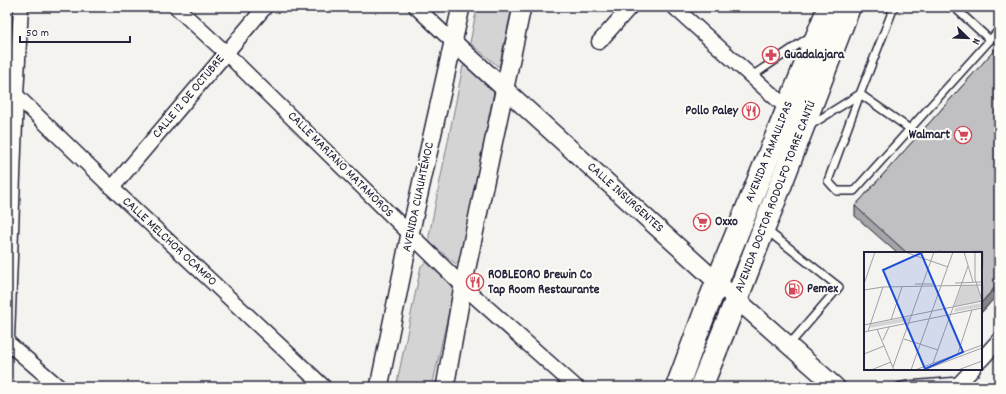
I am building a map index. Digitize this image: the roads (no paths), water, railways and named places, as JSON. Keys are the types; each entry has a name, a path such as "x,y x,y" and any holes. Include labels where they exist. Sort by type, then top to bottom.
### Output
{"main road":[{"name":"AVENIDA TAMAULIPAS","path":"677,387 829,7"},
{"name":"AVENIDA DOCTOR RODOLFO TORRE CANTÚ","path":"701,387 737,298 849,7"}],"street":[{"path":"21,7 16,95 7,341 59,387"},
{"name":"CALLE MARIANO MATAMOROS","path":"176,7 226,53 463,286 576,387"},
{"name":"CALLE 12 DE OCTUBRE","path":"112,188 265,7"},
{"name":"CALLE INSURGENTES","path":"416,7 718,282 836,387"},
{"name":"AVENIDA CUAUHTÉMOC","path":"379,387 410,234 461,7"},
{"path":"445,387 463,286 522,7"},
{"path":"600,42 630,7"},
{"path":"674,7 788,108"},
{"name":"CALLE MELCHOR OCAMPO","path":"16,95 112,188 324,387"},
{"path":"982,359 999,340"},
{"path":"959,384 972,370"}],"lane":[{"path":"894,7 828,181 837,191 854,191 999,30"},
{"path":"954,7 990,40"},
{"path":"752,76 819,30"},
{"path":"802,131 860,94"},
{"path":"860,94 910,129"},
{"path":"764,228 839,287 789,345"},
{"path":"900,387 908,385 959,384"}],"place":[{"name":"Guadalajara","path":"771,55"},
{"name":"Pollo Paley","path":"751,111"},
{"name":"Walmart","path":"963,135"},
{"name":"Oxxo","path":"702,222"},
{"name":"ROBLEORO Brewin Co Tap Room Restaurante","path":"475,282"},
{"name":"Pemex","path":"794,289"}]}
